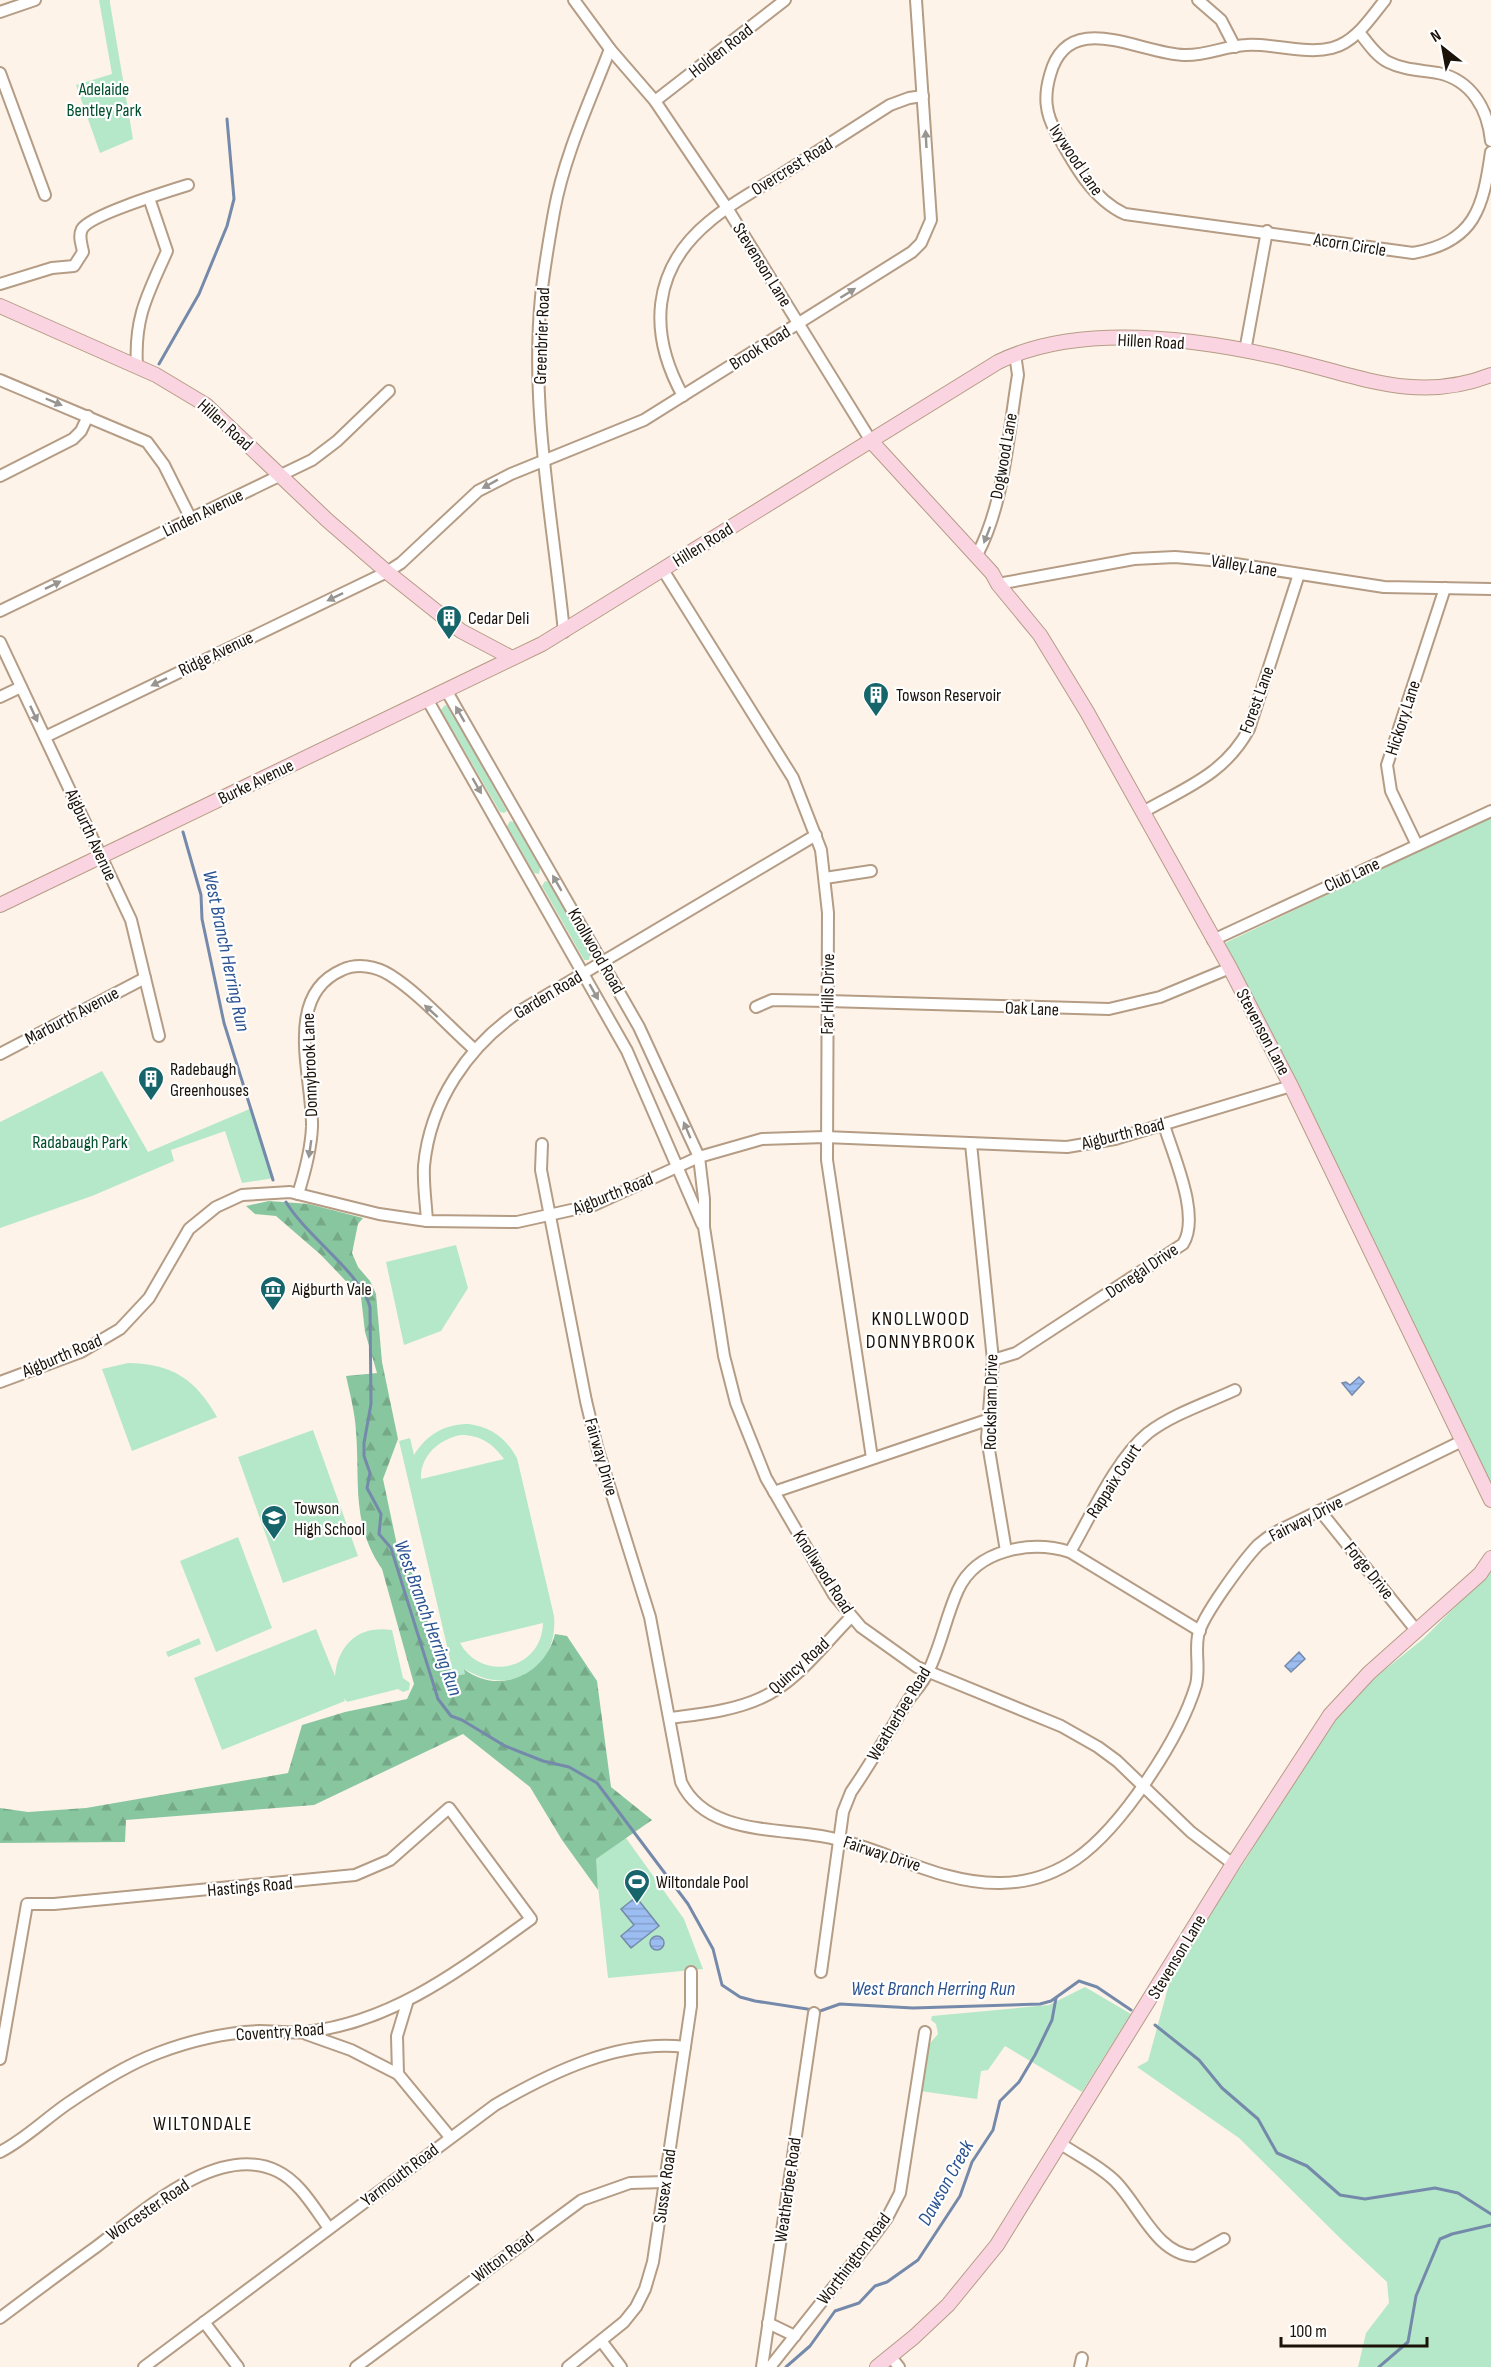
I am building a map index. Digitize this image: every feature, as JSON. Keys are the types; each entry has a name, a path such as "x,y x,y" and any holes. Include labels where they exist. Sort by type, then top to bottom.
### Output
{"street":[{"path":"0,12 35,0"},
{"name":"Stevenson Lane","path":"574,0 610,49 656,101 728,208 871,441 977,555 1040,635 1087,712 1230,968 1291,1086 1491,1500"},
{"name":"Holden Road","path":"656,101 785,0"},
{"name":"Brook Road","path":"387,572 401,563 478,491 511,474 621,431 683,396 887,269 921,243 931,220 916,0"},
{"path":"1198,0 1221,20 1235,47 1275,45 1325,50 1338,46 1359,32 1385,0"},
{"path":"1359,32 1385,61 1413,71 1444,75 1467,87 1483,106 1490,126 1491,141"},
{"name":"Ivywood Lane","path":"1235,47 1206,55 1183,55 1167,54 1141,45 1110,39 1077,41 1061,52 1050,72 1047,112 1064,147 1085,179 1103,200 1116,209 1142,217 1267,231"},
{"name":"Greenbrier Road","path":"564,632 544,461 541,406 541,298 552,220 566,166 610,49"},
{"path":"0,73 45,195"},
{"name":"Overcrest Road","path":"683,396 674,380 658,326 663,290 679,256 695,235 728,208 890,105 923,96"},
{"name":"Acorn Circle","path":"1267,231 1374,250 1413,253 1433,250 1459,235 1478,210 1486,190 1491,152"},
{"path":"0,284 52,268 74,266 83,252 80,238 84,226 149,198 188,185"},
{"path":"136,366 135,337 139,314 167,251 149,198"},
{"path":"1245,351 1267,231"},
{"name":"Hillen Road","path":"0,306 174,384 206,405 280,476 387,572 461,631 512,658 564,632 1015,354 1063,341 1108,339 1183,342 1245,351 1412,388 1454,387 1491,375"},
{"name":"Dogwood Lane","path":"977,555 987,536 995,510 1018,375 1015,354"},
{"path":"0,380 151,446 164,465 191,519"},
{"name":"Linden Avenue","path":"0,610 280,476 324,452 389,391"},
{"path":"0,476 73,440 84,428 88,417"},
{"name":"Stevenson Lane","path":"951,529 961,546 998,584"},
{"name":"Valley Lane","path":"998,584 1152,557 1210,560 1384,587 1491,589"},
{"name":"Far Hills Drive","path":"663,570 793,778 816,835 825,878 828,1000 825,1137 872,1458"},
{"name":"Ridge Avenue","path":"45,737 387,572"},
{"name":"Forest Lane","path":"1143,812 1214,772 1241,744 1249,729 1299,574"},
{"name":"Hickory Lane","path":"1417,845 1391,791 1388,765 1445,588"},
{"name":"Aigburth Avenue","path":"0,642 131,920 159,1036"},
{"name":"Burke Avenue","path":"0,905 512,658"},
{"path":"0,697 21,687"},
{"name":"Knollwood Road","path":"446,690 603,962 652,1053 699,1157 704,1199 704,1227 729,1378 753,1449 774,1492 834,1596 851,1617 894,1653 927,1673 1077,1734 1109,1755 1191,1832 1233,1864"},
{"name":"Knollwood Road","path":"427,699 627,1051 704,1227"},
{"name":"Club Lane","path":"1213,940 1491,811"},
{"name":"Garden Road","path":"427,1221 424,1172 430,1132 446,1091 475,1050 507,1019 816,835"},
{"path":"825,878 871,871"},
{"name":"Donnybrook Lane","path":"298,1194 308,1158 312,1125 306,1013 315,990 323,981 352,966 364,966 389,974 475,1050"},
{"name":"Oak Lane","path":"756,1007 772,1000 828,1000 1109,1010 1160,997 1230,968"},
{"name":"Marburth Avenue","path":"0,1054 145,978"},
{"name":"Aigburth Road","path":"0,1382 81,1352 120,1329 149,1298 189,1230 216,1208 250,1193 282,1191 380,1214 427,1221 498,1223 550,1216 594,1205 699,1157 762,1139 825,1137 1066,1147 1115,1139 1291,1086"},
{"name":"Donegal Drive","path":"993,1360 1016,1353 1183,1244 1189,1236 1190,1214 1164,1125"},
{"name":"Fairway Drive","path":"542,1144 541,1170 597,1447 650,1617 681,1782 687,1794 705,1813 739,1824 839,1840 974,1882 1022,1882 1044,1876 1077,1858 1096,1842 1143,1786 1175,1734 1196,1686 1200,1631 1239,1568 1258,1545 1272,1534 1462,1442"},
{"name":"Rocksham Drive","path":"971,1144 993,1360 987,1438 1006,1551"},
{"name":"Rappaix Court","path":"1070,1552 1115,1475 1143,1438 1162,1424 1235,1390"},
{"path":"774,1492 987,1420"},
{"name":"Forge Drive","path":"1321,1512 1416,1630"},
{"name":"Weatherbee Road","path":"821,1972 843,1812 851,1792 927,1673 962,1582 980,1564 1006,1551 1035,1547 1070,1552 1200,1631"},
{"name":"Stevenson Lane","path":"877,2367 895,2362 972,2277 1009,2226 1233,1864 1330,1715 1356,1686 1480,1574 1491,1558"},
{"name":"Quincy Road","path":"670,1718 739,1706 763,1698 788,1680 851,1617"},
{"name":"Hastings Road","path":"0,2059 27,1904 54,1904 355,1875 390,1860 449,1808"},
{"name":"Coventry Road","path":"0,2152 94,2087 159,2053 233,2034 260,2031 304,2033 363,2020 407,2003 466,1966 531,1919 449,1808"},
{"name":"Sussex Road","path":"568,2367 602,2342 630,2315 645,2289 653,2262 691,2006 691,1972"},
{"path":"398,2074 397,2036 407,2003"},
{"name":"Weatherbee Road","path":"762,2367 814,2013"},
{"name":"Worthington Road","path":"770,2367 887,2218 900,2193 925,2032"},
{"path":"304,2033 351,2050 398,2074 450,2137"},
{"name":"Yarmouth Road","path":"144,2367 450,2137 527,2086 573,2066 612,2054 674,2046 685,2047"},
{"path":"1061,2144 1110,2176 1132,2200 1161,2240 1175,2252 1194,2256 1224,2239"},
{"name":"Worcester Road","path":"0,2318 164,2196 194,2179 229,2166 255,2165 286,2176 302,2192 329,2228"},
{"name":"Wilton Road","path":"356,2367 582,2200 630,2183 665,2182"},
{"path":"204,2322 238,2367"},
{"path":"768,2323 795,2336"},
{"path":"602,2342 621,2367"}],"green space":[{"name":"Adelaide Bentley Park","path":"99,0 110,0 133,139 100,153 76,85 112,74"},
{"path":"445,705 449,707 507,811 504,813 500,812 441,710"},
{"path":"1491,817 1491,1488 1225,943"},
{"path":"510,821 514,822 540,868 539,874 534,873 507,826"},
{"path":"545,881 549,882 590,954 589,960 584,960 542,886"},
{"name":"Radabaugh Park","path":"102,1071 148,1152 252,1108 274,1178 242,1183 225,1131 171,1150 174,1161 92,1196 0,1228 0,1122"},
{"path":"269,1201 309,1204 363,1218 358,1224 352,1253 358,1267 370,1281 376,1294 382,1362 398,1439 383,1479 398,1550 414,1576 409,1577 411,1587 417,1586 423,1611 454,1676 465,1674 464,1669 478,1677 492,1681 506,1681 519,1677 541,1661 550,1648 555,1634 567,1636 597,1681 611,1787 652,1820 596,1859 598,1890 562,1840 530,1787 463,1734 314,1805 126,1820 125,1842 0,1843 0,1808 28,1812 86,1808 288,1773 302,1725 345,1712 407,1699 414,1684 382,1569 365,1536 361,1519 355,1424 346,1376 377,1373 365,1332 361,1297 321,1255 276,1216 255,1214 246,1206"},
{"path":"456,1245 468,1288 441,1331 404,1345 386,1262"},
{"path":"128,1363 158,1367 181,1376 200,1393 217,1417 132,1451 102,1369"},
{"path":"469,1424 491,1431 503,1439 517,1458 554,1616 553,1635 548,1651 540,1664 514,1679 498,1680 482,1677 465,1669 465,1674 454,1676 399,1441 410,1438 414,1455 431,1436 444,1428","holes":["461,1435 486,1441 504,1459 421,1479 424,1463 432,1450 445,1440","543,1623 540,1639 533,1652 522,1661 509,1666 496,1667 482,1663 470,1656 460,1643"]},
{"path":"313,1430 358,1556 283,1583 238,1457"},
{"path":"238,1537 272,1628 216,1652 180,1561"},
{"path":"1491,1571 1491,2367 1358,2367 1366,2333 1389,2303 1387,2282 1239,2138 1137,2067 1148,2061 1172,1973 1248,1856 1290,1782 1340,1710 1423,1639"},
{"path":"316,1629 335,1676 341,1655 352,1639 370,1631 392,1630 403,1678 410,1683 409,1690 403,1692 398,1689 347,1702 344,1698 345,1701 222,1750 194,1678"},
{"path":"199,1638 201,1644 168,1657 166,1652"},
{"name":"Wiltondale Pool","path":"596,1813 619,1842 626,1838 684,1919 703,1969 608,1978 595,1859"},
{"path":"1085,1987 1131,2014 1082,2092 1005,2046 988,2070 981,2071 977,2099 920,2091 925,2049 938,2034 936,2024 931,2020 932,2016 1049,2005"}],"water":[{"path":"1359,1377 1364,1382 1352,1395 1342,1383 1346,1382 1350,1385"},
{"path":"1299,1652 1305,1659 1291,1672 1285,1666"},
{"name":"Wiltondale Pool","path":"636,1897 659,1926 631,1948 621,1936 634,1925 621,1909"},
{"path":"657,1936 662,1938 664,1943 662,1948 657,1950 652,1948 650,1943 652,1938"}],"waterway":[{"name":"West Branch Herring Run","path":"159,364 199,294 227,226 234,199 227,119"},
{"name":"West Branch Herring Run","path":"183,832 201,895 202,919 224,1023 273,1180"},
{"name":"West Branch Herring Run","path":"286,1202 295,1215 356,1281 370,1307 371,1404 364,1443 364,1456 370,1473 367,1488 381,1514 379,1534 391,1548 438,1699 451,1716 462,1720 505,1746 543,1761 569,1767 597,1783 688,1904 713,1949 722,1985 740,1997 755,2001 820,2011 840,2004 913,2008 1040,2004 1051,2001 1079,1981 1097,1987 1131,2010"},
{"name":"Dawson Creek","path":"786,2367 810,2346 835,2311 859,2303 875,2286 887,2282 918,2260 960,2196 972,2162 993,2130 1000,2101 1019,2082 1035,2055 1052,2020 1056,1998"},
{"name":"West Branch Herring Run","path":"1155,2025 1199,2060 1222,2088 1258,2119 1277,2153 1307,2166 1340,2195 1365,2199 1435,2188 1458,2193 1491,2214"},
{"path":"1379,2367 1408,2342 1416,2296 1440,2239 1491,2225"}],"place":[{"name":"Cedar Deli","path":"449,641"},
{"name":"Towson Reservoir","path":"876,718"},
{"name":"Radebaugh Greenhouses","path":"151,1102"},
{"name":"Aigburth Vale","path":"273,1312"},
{"name":"Towson High School","path":"274,1541"},
{"name":"Wiltondale Pool","path":"637,1905"}],"district":[{"name":"KNOLLWOOD DONNYBROOK","path":"921,1330"},
{"name":"WILTONDALE","path":"203,2124"}]}
